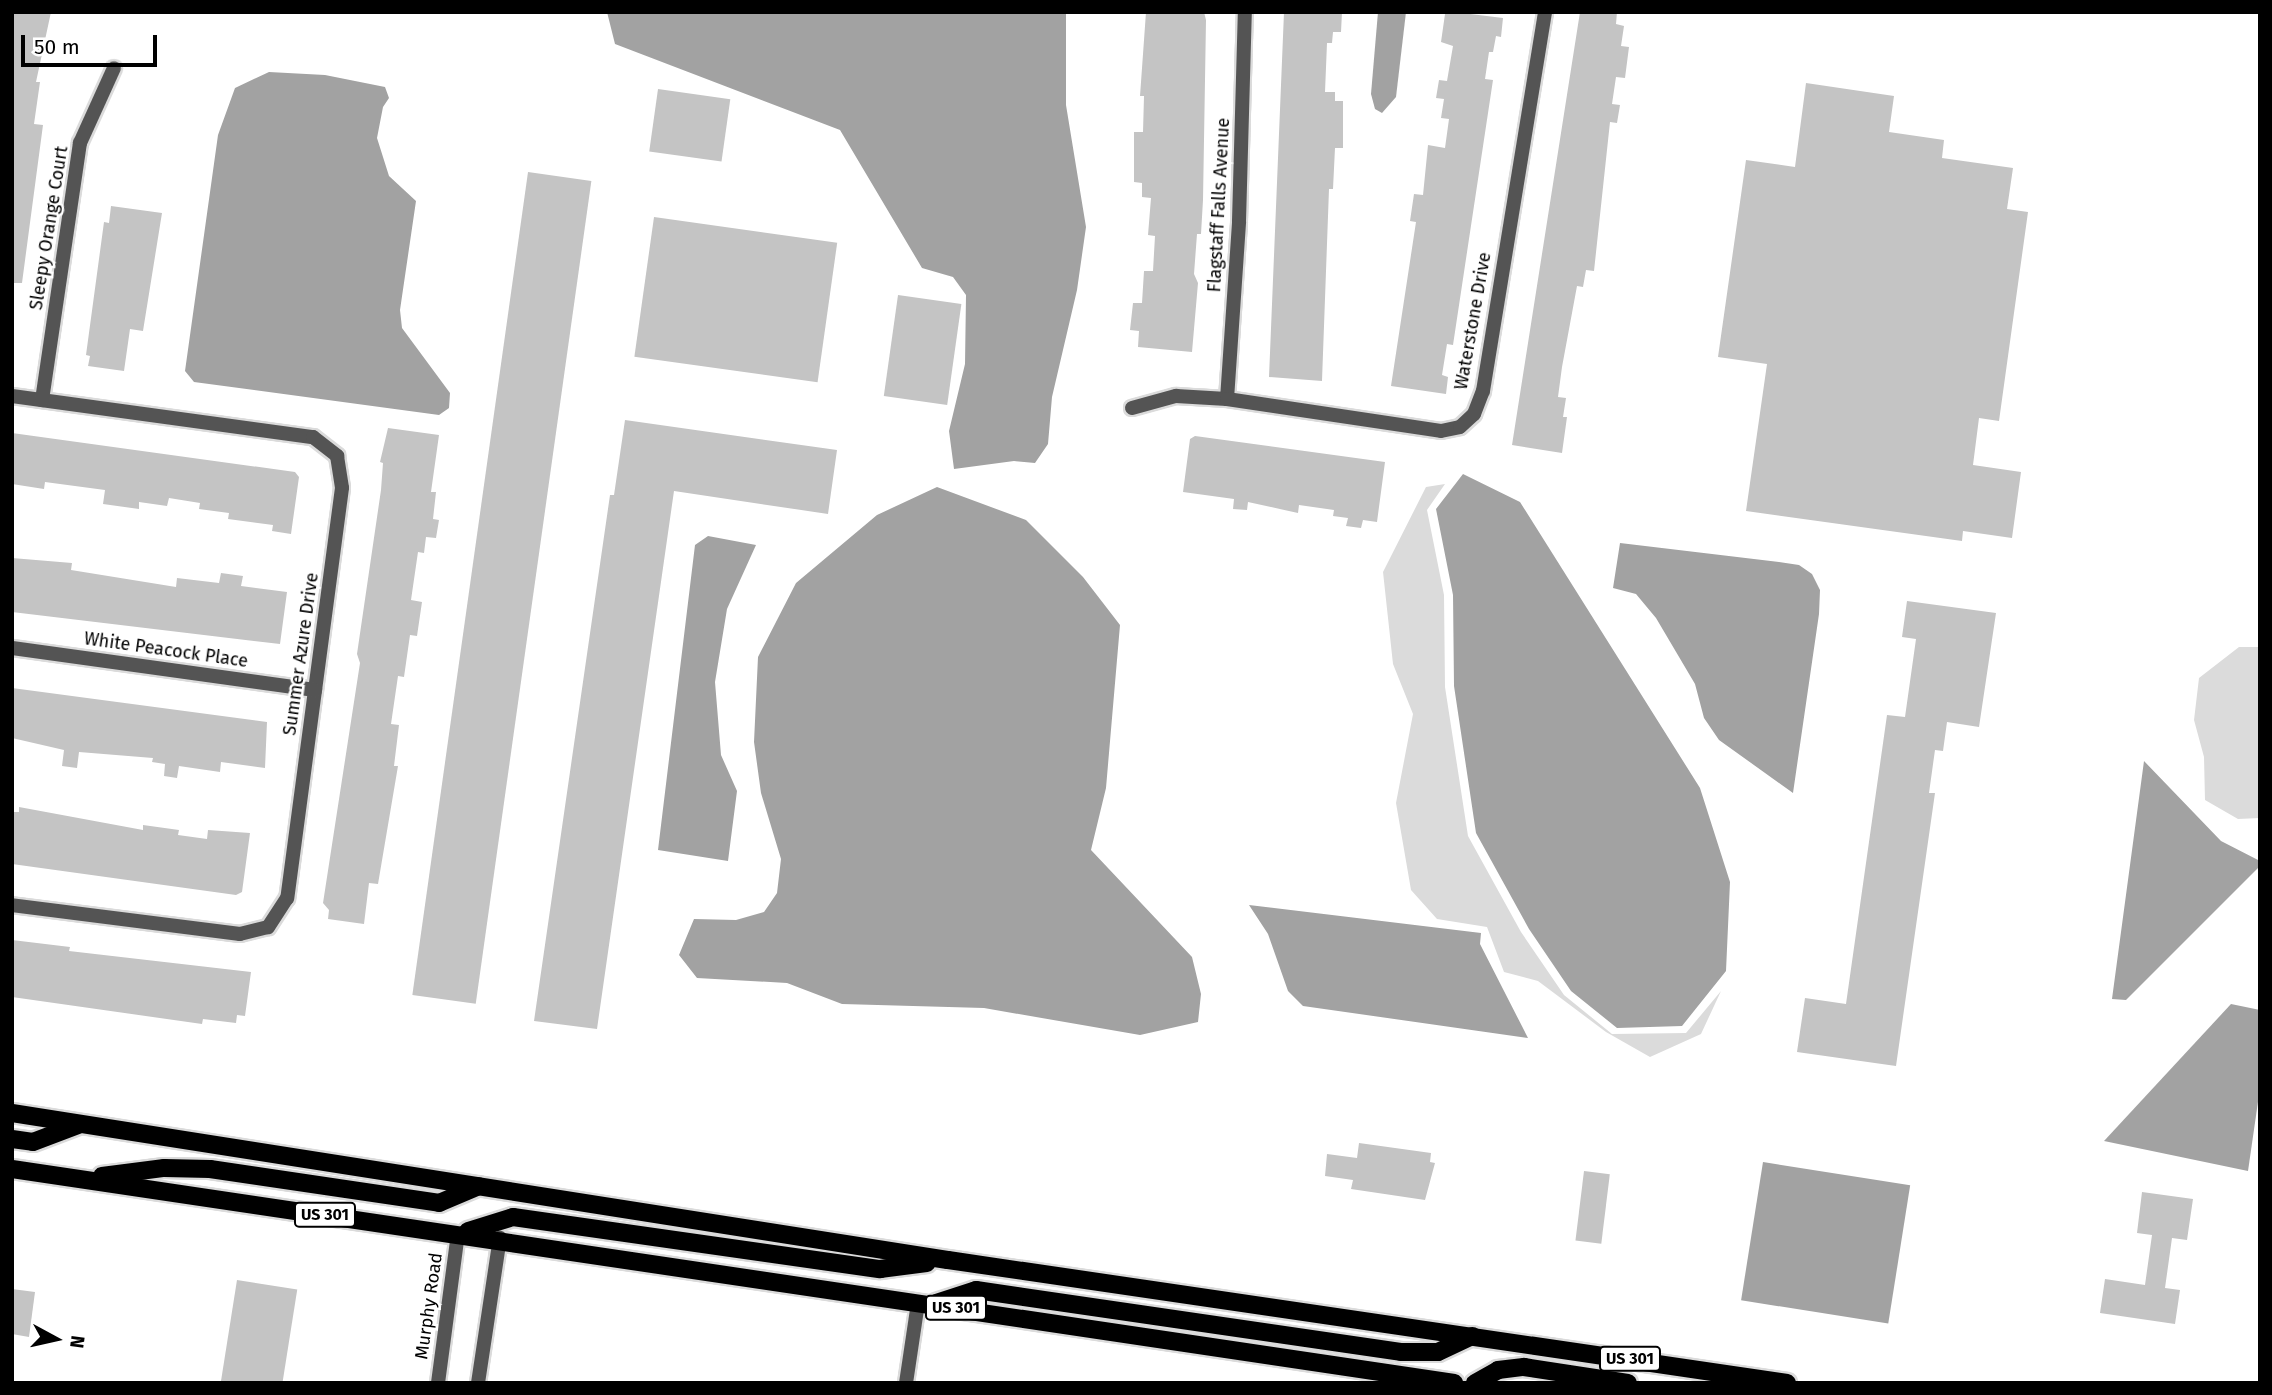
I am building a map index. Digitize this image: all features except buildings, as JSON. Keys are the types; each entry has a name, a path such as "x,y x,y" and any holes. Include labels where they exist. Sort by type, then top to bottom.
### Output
{"main road":[{"name":"US 301","path":"12,1113 948,1260 1787,1383"},
{"path":"12,1139 33,1142 82,1124"},
{"path":"81,1179 164,1168 210,1169 439,1203 479,1186"},
{"name":"US 301","path":"12,1169 500,1238 1454,1383"},
{"path":"458,1234 513,1217 880,1269 948,1260"},
{"path":"925,1304 976,1290 1401,1352 1438,1352 1472,1336"},
{"path":"1475,1383 1498,1370 1524,1367 1628,1383"}],"street":[{"name":"Flagstaff Falls Avenue","path":"1227,400 1239,221 1245,12"},
{"name":"Waterstone Drive","path":"1132,408 1176,396 1227,400 1441,431 1460,427 1474,414 1483,391 1545,12"},
{"name":"Sleepy Orange Court","path":"42,400 80,143 114,68"},
{"name":"Summer Azure Drive","path":"12,396 313,437 337,456 342,488 287,898 268,927 240,934 12,905"},
{"name":"White Peacock Place","path":"12,648 315,690"},
{"name":"Murphy Road","path":"438,1383 458,1234"},
{"path":"478,1383 500,1238"},
{"path":"906,1383 925,1304"}],"shaded area":[{"path":"607,12 1066,12 1066,105 1086,227 1077,290 1052,397 1048,444 1035,463 1014,461 954,469 949,431 965,364 966,295 953,277 922,268 840,130 615,44"},
{"path":"1378,12 1406,12 1396,97 1382,113 1375,109 1371,94"},
{"path":"269,72 325,75 385,87 389,98 383,107 377,138 389,176 416,201 400,310 402,328 450,393 449,408 439,415 194,382 185,371 218,135 235,88"},
{"path":"1463,474 1520,502 1700,788 1730,882 1726,971 1682,1026 1617,1028 1571,991 1529,929 1476,833 1454,686 1453,595 1436,509"},
{"path":"1445,484 1427,510 1444,595 1445,687 1468,836 1521,932 1564,995 1612,1034 1686,1033 1721,991 1701,1034 1650,1057 1606,1032 1538,981 1504,972 1487,927 1437,919 1411,890 1396,803 1413,714 1393,664 1383,572 1426,487"},
{"path":"937,487 1026,520 1083,577 1120,625 1106,788 1091,850 1192,957 1201,994 1198,1022 1140,1035 984,1008 842,1004 787,983 697,978 679,955 694,919 736,920 764,912 777,893 781,859 761,793 754,742 758,657 796,583 877,515"},
{"path":"708,536 756,545 727,609 715,682 721,755 737,791 728,861 658,850 695,545"},
{"path":"1620,543 1799,565 1812,574 1820,590 1819,614 1793,793 1719,740 1704,718 1695,684 1656,618 1636,594 1613,588"},
{"path":"2239,647 2260,647 2260,818 2238,819 2205,800 2204,757 2194,720 2199,678"},
{"path":"2144,761 2221,841 2260,861 2260,866 2126,1000 2112,999"},
{"path":"1249,905 1481,933 1480,944 1528,1038 1303,1006 1288,991 1268,934"},
{"path":"2231,1004 2260,1010 2260,1088 2248,1171 2104,1141"},
{"path":"1763,1162 1910,1185 1888,1324 1741,1300"}]}
